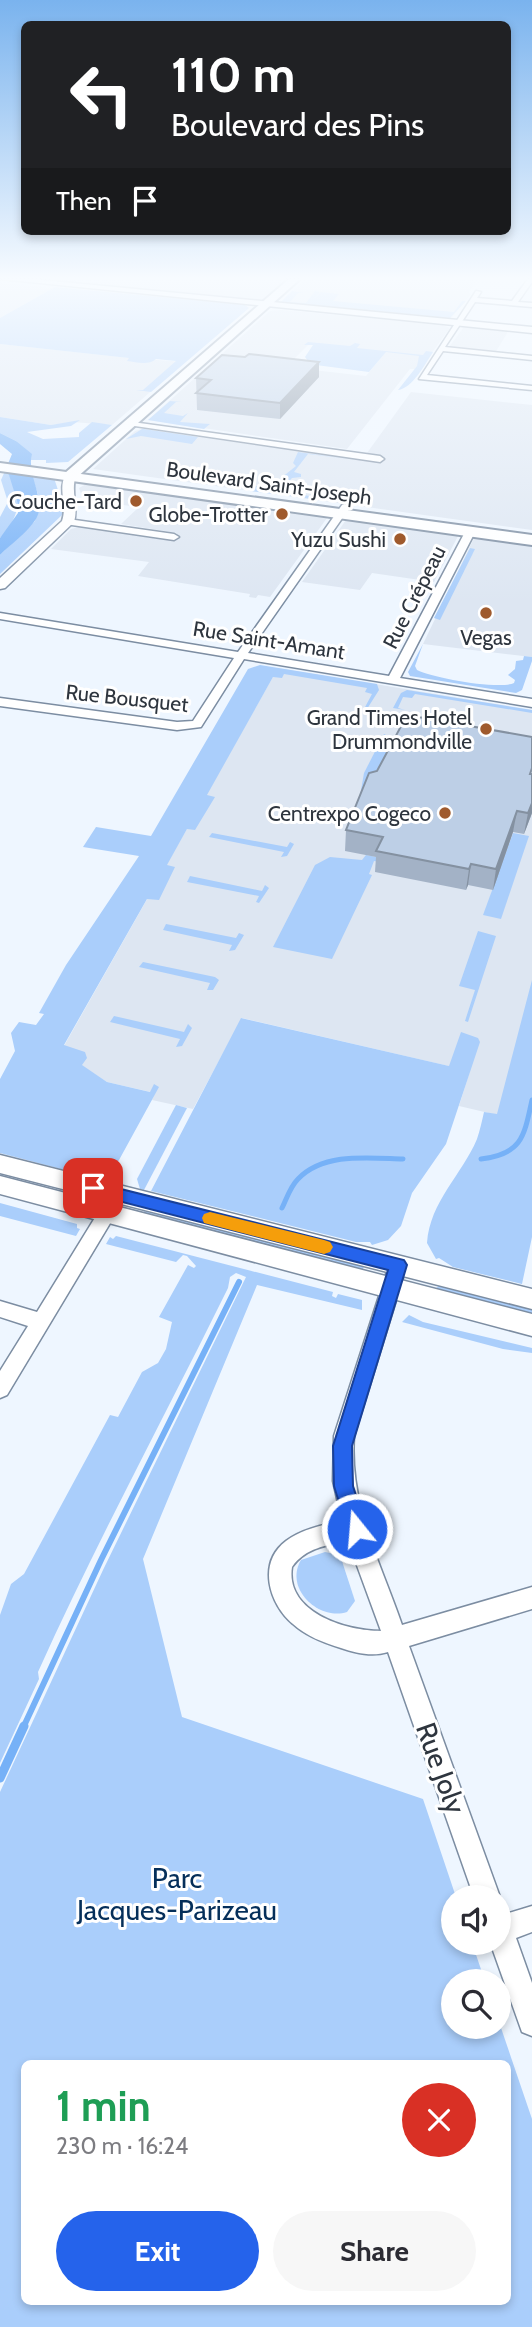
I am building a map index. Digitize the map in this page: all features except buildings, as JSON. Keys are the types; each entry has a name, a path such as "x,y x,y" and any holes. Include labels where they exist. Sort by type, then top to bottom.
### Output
{"main road":[{"path":"73,473 170,388"},
{"name":"Boulevard Saint-Joseph","path":"2,463 343,511 532,533"},
{"name":"Boulevard Saint-Joseph","path":"343,511 532,540"}],"street":[{"path":"128,424 380,459"},
{"path":"0,585 68,522 72,510 67,486 73,473"},
{"name":"Rue Bousquet","path":"0,702 190,726 202,719 242,655 343,511"},
{"path":"68,522 174,537"},
{"name":"Rue Crépeau","path":"393,680 470,532"},
{"name":"Rue Saint-Amant","path":"0,616 393,680 531,699"},
{"path":"0,1164 112,1204 391,1289 532,1325"},
{"path":"0,1185 112,1204 398,1265 532,1299"},
{"path":"0,1389 112,1204"},
{"name":"Rue Joly","path":"398,1265 342,1446 344,1486 483,1885"},
{"path":"0,1309 40,1321"},
{"path":"357,1529 320,1537 291,1551 280,1569 282,1594 294,1613 324,1629 360,1642 380,1643 532,1598"},
{"path":"511,1926 532,1919"},
{"path":"508,1955 532,2022"}],"shaded area":[{"path":"0,388 155,388 112,425 72,422 51,425 0,417"},
{"path":"184,388 395,388 347,449 148,420"},
{"path":"411,392 532,405 532,530 93,469 135,431 142,429 377,462 382,455 367,453"},
{"path":"0,433 32,454 39,512 33,524 0,555 0,538 18,513 19,507 9,475 5,471 12,454 0,444"},
{"path":"88,483 325,515 327,518 270,597 249,597 250,594 138,576 149,562 51,549 71,529 79,527 166,540 171,540 177,533 121,524 139,507 83,500 79,488"},
{"path":"346,520 458,536 434,582 372,573 360,590 302,582"},
{"path":"474,538 532,544 532,657 423,644"},
{"path":"278,668 532,710 532,1123 459,1106 470,1071 242,1018 193,1109 152,1100 155,1093 107,1082 81,1065 64,1046"}],"green space":[{"path":"156,388 151,392 136,390"},
{"path":"170,401 182,402 176,402 164,413 183,416 188,413 180,422 210,424 204,429 148,420"},
{"path":"0,417 51,425 80,420 71,426 27,432 43,439 79,437 79,433 92,422 112,425 68,462 46,463 46,460 29,460 16,441 0,433"},
{"path":"142,429 198,437 192,444 141,436 126,439"},
{"path":"298,452 349,459 308,454 294,472 301,474 301,477 292,478 281,490 314,497 312,499 251,491 256,486 278,487 283,481 279,480 296,466 293,463"},
{"path":"5,471 16,487 18,505 12,523 0,538 0,517 8,502 1,480"},
{"path":"31,474 54,478 63,505 62,515 0,574 0,555 35,521 40,500"},
{"path":"470,548 475,549 440,620 434,618"},
{"path":"423,644 415,666 417,670 466,682 495,685 514,683 515,680 508,675 515,669 516,661 523,660 524,656 532,657 532,661 522,690 516,693 410,676 408,672"},
{"path":"260,665 377,684 379,690 367,709 364,709 372,694 365,692 367,688 284,674 282,678 273,677 207,795 215,797 195,830 187,829 167,865 175,867 159,900 147,899 64,1045 85,1052 87,1058 82,1065 107,1082 150,1092 154,1084 159,1087 113,1171 99,1179 0,1153 0,1079 15,1051 11,1033 19,1022 36,1025 44,1014 39,1013 66,965 139,856 83,847 96,827 151,836 248,669"},
{"path":"407,690 532,710 532,713 415,694 412,698 403,697 398,708 405,710 393,708 401,693"},
{"path":"384,734 396,740 360,796 364,773"},
{"path":"212,833 287,847 290,842 294,844 287,856 281,857 284,852 209,837"},
{"path":"513,833 529,836 501,919 483,915"},
{"path":"366,855 381,858 380,862 374,861 369,874 372,875 332,959 273,947 315,865 330,857 362,860"},
{"path":"190,876 262,891 265,885 269,888 259,903 256,902 259,896 187,882"},
{"path":"166,924 236,938 239,933 244,935 235,950 229,951 232,945 163,930"},
{"path":"478,931 496,936 468,1022 465,1021 475,990 459,986"},
{"path":"143,962 219,980 213,990 207,990 210,983 139,967"},
{"path":"532,980 532,1237 522,1284 453,1267 439,1258 436,1259 427,1243 434,1214 471,1152 484,1112 497,1114"},
{"path":"114,1016 184,1032 188,1024 192,1028 182,1046 176,1047 180,1039 110,1022"},
{"path":"241,1018 449,1066 461,1032 478,1038 480,1042 446,1144 412,1193 401,1226 388,1240 372,1245 370,1242 356,1242 151,1191"},
{"path":"176,1105 187,1108 144,1190 140,1189 137,1179"},
{"path":"0,1203 77,1224 80,1229 76,1236 0,1216"},
{"path":"144,1211 364,1266 362,1272 143,1214"},
{"name":"Parc Jacques-Parizeau","path":"116,1236 333,1292 332,1296 336,1298 338,1294 362,1300 362,1310 257,1285 143,1559 182,1717 423,1799 452,1885 441,1885 441,1955 476,1955 481,1969 441,1969 441,2039 505,2039 532,2119 532,2327 0,2327 0,1792 103,1570 246,1277 236,1273 230,1277 228,1288 61,1623 38,1672 39,1679 0,1763 0,1615 11,1584 24,1574 110,1415 118,1417 142,1372 158,1363 166,1349 172,1322 159,1317 188,1265 194,1268 196,1266 183,1255 176,1262 106,1244 110,1237 113,1239"},
{"path":"440,1285 532,1306 532,1316 437,1292 435,1289"},
{"path":"409,1315 423,1322 532,1348 532,1353 503,1349 402,1322"},
{"path":"325,1552 340,1555 355,1601 347,1612 325,1612 315,1607 300,1591 297,1571 301,1560"}],"waterway":[{"path":"481,1159 505,1153 519,1142 532,1100"},
{"path":"282,1208 295,1182 321,1164 362,1158 403,1159"},
{"path":"23,1728 101,1560 239,1282"},
{"path":"0,1778 24,1726"}],"slow traffic":[{"path":"210,1218 324,1247"}],"place":[{"name":"Couche-Tard","path":"136,501"},
{"name":"Globe-Trotter","path":"282,514"},
{"name":"Yuzu Sushi","path":"400,539"},
{"name":"Vegas","path":"486,613"},
{"name":"Grand Times Hotel Drummondville","path":"486,729"},
{"name":"Centrexpo Cogeco","path":"445,813"}],"route":[{"path":"93,1188 398,1265 342,1446 344,1486 357,1529"}]}
